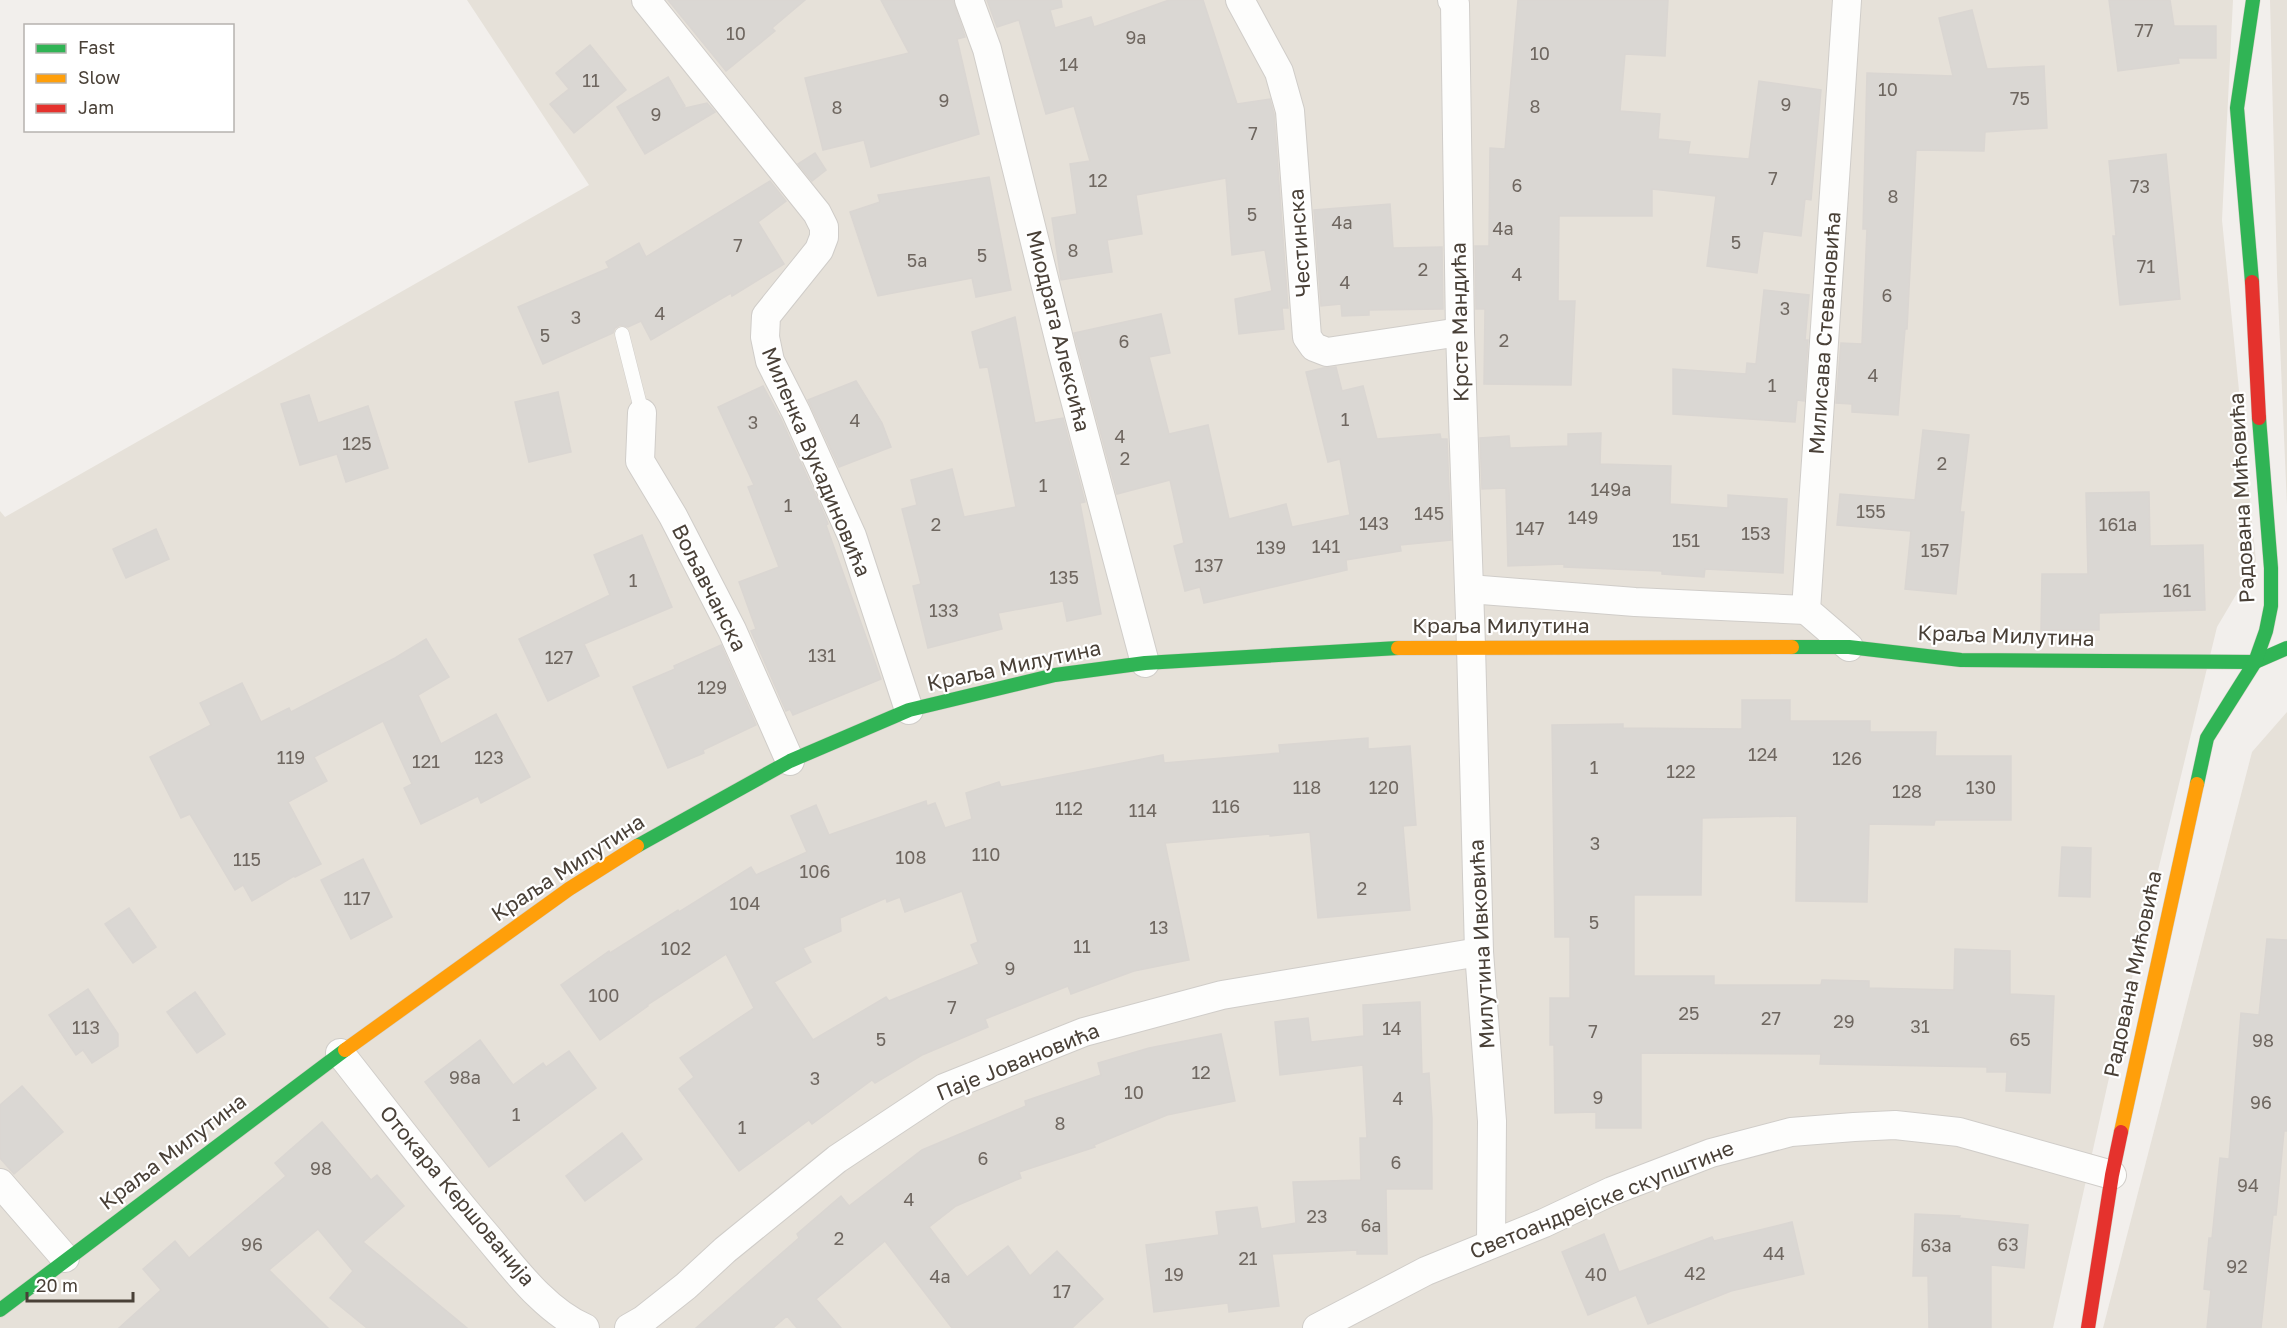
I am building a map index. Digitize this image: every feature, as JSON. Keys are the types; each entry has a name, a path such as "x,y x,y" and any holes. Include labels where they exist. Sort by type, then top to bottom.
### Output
{"street":[{"name":"Миленка Вукадиновића","path":"646,0 817,213 824,227 824,237 819,250 766,316 765,337 770,361 796,412 852,536 909,710"},
{"name":"Миодрага Алексића","path":"969,0 987,49 1062,351 1145,663"},
{"name":"Честинска","path":"1240,0 1280,72 1287,100 1307,337 1314,347 1327,352 1460,332"},
{"name":"Крсте Мандића","path":"1452,0 1455,4 1460,332 1471,646"},
{"name":"Милисава Стевановића","path":"1806,610 1847,0"},
{"name":"Радована Мићовића","path":"2088,1328 2112,1175 2207,738 2255,662 2266,631 2271,606 2271,568 2237,108 2253,0"},
{"name":"Вољавчанска","path":"642,413 640,461 673,516 732,630 790,761"},
{"path":"1469,589 1635,602 1806,610 1850,647"},
{"name":"Краља Милутина","path":"0,1310 65,1258 519,922 607,864 692,814 790,761 909,710 1055,675 1145,663 1377,648 1471,646 1850,647 1961,660 2255,662"},
{"name":"Милутина Ивковића","path":"1471,646 1479,952 1492,1121 1491,1243"},
{"path":"2255,662 2287,648"},
{"name":"Паје Јовановића","path":"628,1328 643,1320 686,1286 725,1250 837,1159 944,1088 1084,1032 1222,995 1479,952"},
{"name":"Отокара Кершованија","path":"340,1053 440,1182 502,1254 560,1314 568,1321 585,1328"},
{"name":"Светоандрејске скупштине","path":"1317,1328 1426,1271 1544,1223 1612,1191 1711,1153 1791,1132 1895,1125 1959,1132 2112,1175"},
{"path":"0,1183 65,1258"}],"lane":[{"path":"622,334 642,413"}],"shaded area":[{"path":"467,0 2233,0 2222,220 2256,561 2217,627 2124,1011 2053,1328 0,1328 0,511 5,517 589,185"},
{"path":"2270,0 2287,0 2287,506 2277,274"},
{"path":"2287,712 2287,1328 2103,1328 2252,752"}],"building":[{"path":"668,0 805,0 772,28 775,31 726,71"},
{"path":"881,0 953,0 965,37 957,39 979,134 871,167 864,140 823,150 805,78 909,53"},
{"path":"987,0 1061,0 1062,7 1050,10 1055,28 1091,17 1094,27 1169,0 1203,0 1237,104 1270,99 1274,114 1288,308 1282,308 1284,329 1239,334 1235,299 1272,291 1265,250 1232,255 1226,178 1136,195 1142,234 1107,240 1112,272 1061,280 1052,218 1077,214 1070,164 1090,161 1074,106 1046,114 1019,20 997,27"},
{"path":"1518,0 1668,0 1665,56 1625,54 1620,111 1660,114 1658,139 1690,142 1688,154 1749,159 1759,81 1821,90 1811,200 1805,199 1801,236 1763,231 1757,273 1707,266 1716,196 1652,189 1652,216 1559,216 1558,301 1575,301 1571,385 1484,384 1485,309 1476,309 1475,246 1489,246 1490,148 1505,149"},
{"path":"2109,0 2170,0 2174,26 2216,26 2216,58 2178,58 2179,63 2118,71"},
{"path":"1972,10 1987,69 2044,66 2047,128 1985,132 1984,151 1916,150 1907,329 1905,329 1898,415 1852,412 1852,404 1836,403 1841,343 1862,344 1867,229 1863,229 1867,73 1953,76 1939,18"},
{"path":"590,45 626,90 574,133 550,104 569,89 556,73"},
{"path":"668,77 685,106 681,109 707,103 715,112 645,154 617,107"},
{"path":"815,153 826,170 812,181 798,164"},
{"path":"2166,154 2180,299 2120,305 2109,161"},
{"path":"989,177 1011,290 976,297 972,278 878,296 850,212 880,202 878,195"},
{"path":"770,181 786,201 758,222 784,264 732,296 731,293 651,340 641,321 628,327 620,325 613,333 543,364 518,307 609,268 606,262 639,243 646,257"},
{"path":"1390,204 1393,248 1442,247 1443,309 1369,310 1369,315 1342,316 1341,304 1321,306 1314,210"},
{"path":"1764,290 1809,295 1805,340 1808,340 1804,401 1797,400 1795,422 1673,414 1673,369 1746,374 1747,363 1756,364"},
{"path":"1161,314 1170,353 1149,357 1169,434 1208,425 1229,519 1286,504 1292,527 1350,515 1340,459 1328,462 1306,372 1336,367 1342,391 1363,386 1377,439 1440,434 1441,439 1447,439 1451,540 1400,545 1401,551 1346,560 1347,570 1204,603 1200,587 1185,591 1174,546 1184,543 1170,480 1117,494 1074,333"},
{"path":"1015,317 1035,423 1063,418 1085,502 1080,503 1101,614 1067,621 1063,601 998,613 1002,629 928,648 913,586 921,584 902,509 917,505 911,480 952,469 964,517 1016,507 988,367 980,368 972,332"},
{"path":"856,381 882,423 891,447 839,467 808,400"},
{"path":"763,386 781,419 825,516 828,524 826,525 881,679 793,715 790,709 786,711 751,631 756,629 739,582 779,567 748,487 754,485 718,407"},
{"path":"558,392 571,452 529,462 515,402"},
{"path":"309,395 318,423 368,406 388,468 346,482 337,454 300,465 281,404"},
{"path":"1923,430 1969,435 1960,512 1964,512 1956,594 1905,589 1911,531 1837,525 1840,494 1915,500"},
{"path":"1601,433 1600,464 1671,466 1670,504 1728,508 1728,495 1787,499 1783,573 1705,569 1704,577 1662,574 1662,571 1564,567 1564,564 1508,566 1506,488 1482,489 1480,438 1509,436 1510,448 1568,446 1568,434"},
{"path":"2149,492 2150,546 2203,545 2205,610 2099,613 2099,630 2041,630 2042,574 2088,574 2086,493"},
{"path":"156,529 169,559 126,578 113,549"},
{"path":"642,535 672,607 584,644 599,676 548,701 519,639 610,595 594,555"},
{"path":"426,639 449,677 418,695 441,744 496,714 530,777 481,803 478,796 421,824 404,788 412,784 383,721 314,757 327,781 288,802 321,864 294,876 252,901 243,885 235,890 190,814 181,818 150,757 211,725 200,703 242,683 261,722 289,708 291,712 395,658"},
{"path":"721,645 756,725 703,750 704,753 668,768 633,687 675,669 674,666"},
{"path":"1742,700 1790,700 1790,721 1870,721 1870,732 1936,732 1935,756 2011,756 2011,820 1935,820 1934,825 1869,824 1867,902 1796,901 1797,816 1702,818 1701,895 1634,895 1634,976 1714,976 1714,985 1821,985 1822,980 1869,981 1869,988 1954,990 1955,949 2010,951 2010,994 2054,996 2050,1093 2006,1091 2007,1072 1987,1072 1987,1067 1820,1064 1821,1054 1641,1053 1641,1128 1596,1128 1596,1112 1555,1113 1554,1045 1550,1045 1550,998 1570,998 1570,937 1555,937 1552,725 1623,724 1623,728 1742,729"},
{"path":"1368,738 1368,749 1410,746 1416,825 1403,826 1410,910 1318,918 1310,832 1165,843 1189,960 1134,971 1071,994 1068,986 985,1019 988,1027 922,1055 875,1083 872,1080 812,1124 809,1120 739,1171 679,1089 694,1077 680,1058 754,1008 726,954 647,1005 600,1040 561,985 609,951 610,953 751,867 756,875 807,852 791,816 816,805 829,835 926,801 927,806 935,803 945,828 972,819 966,793 999,782 1001,787 1163,755 1164,763 1280,753 1279,745","holes":["962,891 978,942 971,945 979,964 889,1001 886,997 813,1040 774,982 811,962 803,948 841,931 840,918 886,898 887,902 900,897 905,912"]},
{"path":"2062,847 2091,848 2090,897 2059,896"},
{"path":"363,859 392,917 351,939 321,880"},
{"path":"129,908 156,947 133,963 105,924"},
{"path":"2267,939 2287,940 2287,1131 2284,1131 2261,1328 2207,1328 2211,1290 2204,1289 2209,1238 2212,1238 2220,1158 2229,1159 2241,1013 2259,1015"},
{"path":"88,989 118,1034 118,1046 92,1063 83,1050 76,1055 49,1015"},
{"path":"195,992 225,1034 197,1053 167,1012"},
{"path":"1420,1002 1422,1074 1429,1073 1432,1119 1432,1189 1386,1189 1387,1254 1357,1254 1357,1250 1272,1254 1279,1306 1229,1312 1228,1303 1154,1312 1146,1245 1219,1235 1216,1212 1257,1207 1261,1229 1296,1223 1293,1182 1361,1180 1360,1138 1367,1138 1363,1065 1280,1075 1275,1022 1308,1018 1311,1042 1364,1036 1363,1005"},
{"path":"1221,1034 1235,1101 1167,1115 1094,1145 1095,1147 1019,1172 1021,1178 956,1206 929,1227 967,1277 1008,1246 1030,1276 1057,1251 1103,1299 1072,1328 952,1328 885,1241 816,1299 841,1328 797,1328 787,1316 773,1328 696,1328 799,1238 797,1234 841,1196 849,1206 922,1150 1026,1106 1025,1101 1101,1075 1098,1063 1149,1048"},
{"path":"480,1040 513,1085 543,1063 546,1067 569,1051 596,1088 489,1167 425,1082"},
{"path":"22,1086 63,1132 14,1174 0,1158 0,1105"},
{"path":"322,1122 371,1180 377,1175 404,1206 363,1242 467,1328 367,1328 330,1298 353,1271 318,1229 269,1270 328,1328 119,1328 161,1290 143,1269 175,1241 189,1258 286,1176 275,1163"},
{"path":"622,1133 642,1159 585,1201 566,1176"},
{"path":"1915,1214 1960,1216 1959,1218 2028,1225 2024,1268 1991,1265 1991,1328 1929,1328 1928,1276 1913,1276"},
{"path":"1792,1222 1804,1274 1731,1291 1648,1324 1636,1295 1588,1315 1562,1252 1604,1234 1619,1272 1712,1237 1714,1241"}],"traffic: fast":[{"path":"2252,282 2237,108 2253,0"},
{"path":"2197,784 2207,738 2255,662 2266,631 2271,606 2271,568 2259,418"},
{"path":"1792,647 1849,647 1961,660 2255,662 2287,648"},
{"path":"637,846 790,761 909,710 1055,675 1145,663 1398,648"},
{"path":"0,1310 345,1050"}],"traffic: slow":[{"path":"1398,648 1792,647"},
{"path":"2121,1132 2197,784"},
{"path":"345,1050 569,889 637,846"}],"traffic: jam":[{"path":"2252,282 2259,418"},
{"path":"2088,1328 2121,1132"}]}
